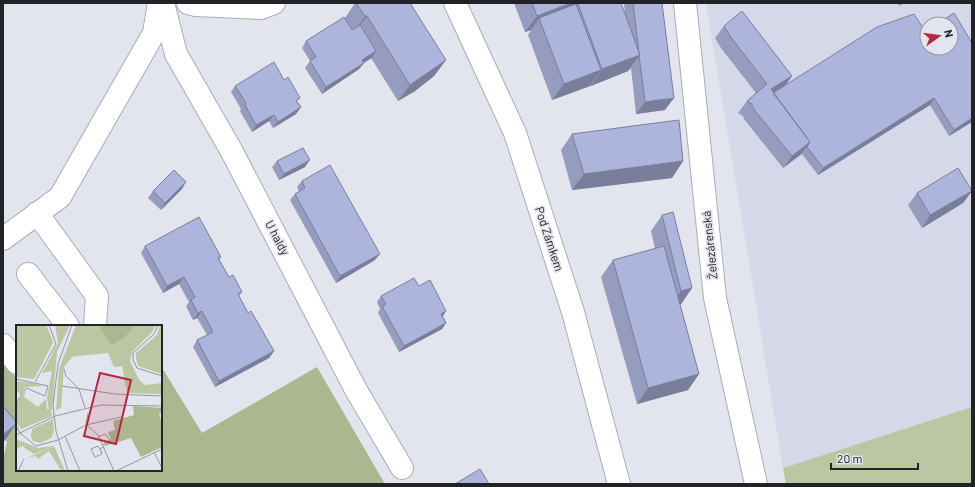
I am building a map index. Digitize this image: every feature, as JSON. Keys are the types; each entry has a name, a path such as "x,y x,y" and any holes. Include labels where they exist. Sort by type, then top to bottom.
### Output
{"street":[{"path":"3,239 60,197 154,33 159,3"},
{"name":"U haldy","path":"163,3 176,54 230,150 356,390 402,468"},
{"path":"188,3 196,6 261,8 274,3"},
{"name":"Pod Zámkem","path":"455,3 515,133 573,312 618,484"},
{"name":"Železárenská","path":"685,3 715,298 756,484"},
{"path":"37,213 97,296 95,325"},
{"path":"28,274 67,325"},
{"path":"3,346 16,362"}],"shaded area":[{"path":"706,3 972,3 972,407 783,468"}],"green space":[{"path":"3,360 16,378 16,471 162,471 162,368 202,433 317,367 385,484 3,484 3,460 7,442 3,437"},
{"path":"972,407 972,484 786,484 783,468"}],"building":[{"path":"356,3 410,3 446,60 410,85 367,16 365,16"},
{"path":"532,3 571,3 537,16"},
{"path":"621,3 640,55 602,69 578,4"},
{"path":"633,3 662,3 674,98 645,102"},
{"path":"576,4 601,70 564,84 539,18"},
{"path":"742,11 792,76 771,89 810,142 792,156 752,107 752,104 747,101 767,84 724,26"},
{"path":"914,14 919,22 919,56 959,56 959,21 972,43 972,118 954,130 934,98 823,168 807,147 810,142 773,93 877,27"},
{"path":"344,17 352,30 360,25 376,51 362,60 364,63 326,87 310,61 316,57 306,41"},
{"path":"274,62 284,80 288,77 300,98 296,101 301,107 278,122 274,115 256,125 245,105 246,103 235,86"},
{"path":"679,120 683,161 584,174 572,134"},
{"path":"303,148 310,160 284,174 277,161"},
{"path":"330,165 380,254 340,276 295,194 305,188 302,181"},
{"path":"958,168 972,191 930,215 917,193"},
{"path":"174,170 186,182 165,203 153,191"},
{"path":"673,212 692,288 681,291 662,215"},
{"path":"199,217 221,257 218,258 229,277 233,275 242,292 238,294 248,313 251,311 274,351 219,381 197,340 213,332 202,311 198,313 191,300 195,297 184,277 167,286 145,246"},
{"path":"664,246 699,374 648,388 613,260"},
{"path":"414,278 419,286 430,280 446,311 441,314 446,323 404,346 382,306 386,304 381,296"},
{"path":"3,406 16,422 16,424 3,435"},
{"path":"480,469 489,484 455,484"}]}
